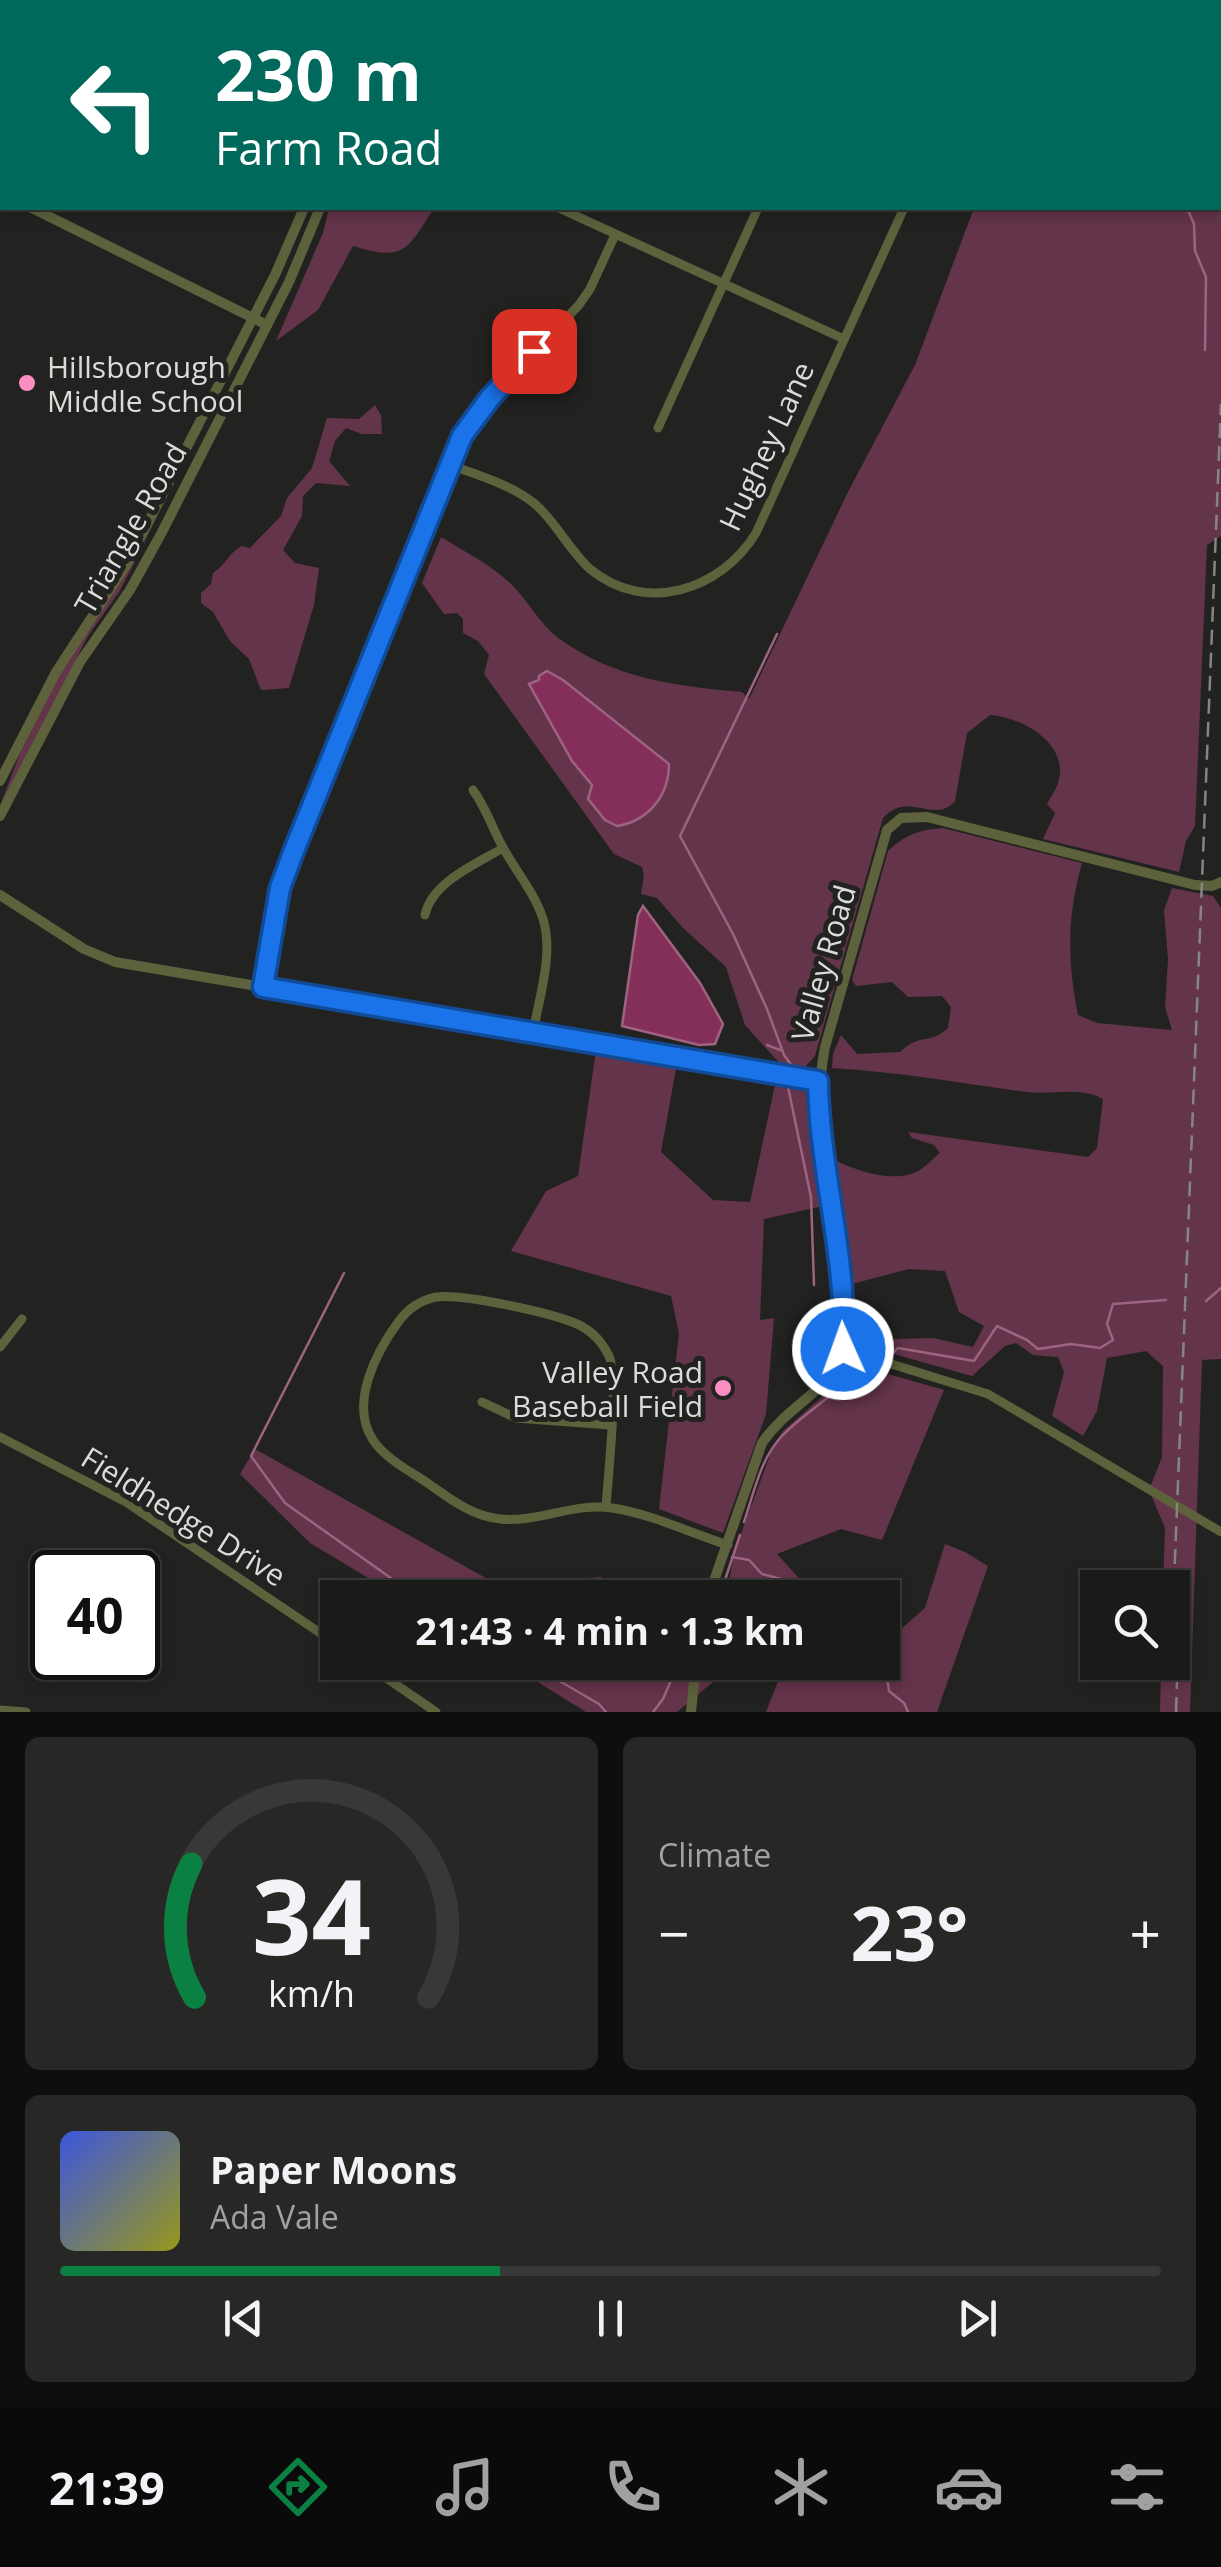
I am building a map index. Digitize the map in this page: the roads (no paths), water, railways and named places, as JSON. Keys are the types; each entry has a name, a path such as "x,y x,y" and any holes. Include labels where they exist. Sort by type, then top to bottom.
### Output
{"street":[{"path":"36,210 267,325"},
{"name":"Triangle Road","path":"0,781 72,645 128,562 253,318 303,210"},
{"name":"Triangle Road","path":"0,816 80,662 138,576 267,325 319,210"},
{"path":"563,210 844,339"},
{"path":"658,428 757,210"},
{"name":"Hughey Lane","path":"450,465 534,504 584,564 604,579 639,592 696,587 728,568 745,551 903,210"},
{"path":"263,987 286,870 470,422 590,290 615,235"},
{"path":"473,790 485,807 502,848 531,893 545,927 546,953 533,1033"},
{"name":"Valley Road","path":"843,1349 842,1302 819,1119 818,1081 883,840 891,825 901,818 927,817 1195,885 1221,882"},
{"path":"424,915 435,893 502,848"},
{"path":"0,895 84,949 115,962 818,1081"},
{"path":"606,1506 612,1368 601,1343 590,1332 560,1319 456,1297 430,1298 403,1316 378,1358 363,1394 363,1413 373,1441 395,1461 466,1508 496,1518 512,1520 606,1506 728,1546"},
{"path":"0,1347 22,1319"},
{"path":"715,1580 762,1444 779,1422 824,1383 843,1349 998,1399 1221,1532"},
{"path":"482,1402 516,1418 610,1425"},
{"name":"Fieldhedge Drive","path":"0,1437 126,1502 320,1633"},
{"path":"389,1680 436,1712"},
{"path":"691,1712 694,1680"},
{"path":"0,1710 26,1712"}],"waterway":[{"path":"1188,210 1194,224 1195,251 1206,277 1205,350"},
{"path":"777,634 680,836 733,934 792,1066"},
{"path":"767,1045 780,1050"},
{"path":"788,1087 811,1197 814,1285"},
{"path":"344,1273 251,1456 285,1503 394,1580"},
{"path":"1206,1301 1221,1288"},
{"path":"885,1360 898,1348 974,1361 997,1326 1038,1349 1071,1344 1100,1348 1113,1340 1107,1324 1113,1304 1166,1300"},
{"path":"818,1318 835,1326"},
{"path":"859,1337 892,1353"},
{"path":"744,1522 774,1445 854,1372 874,1371 879,1366"},
{"path":"725,1580 740,1535"},
{"path":"732,1557 749,1560 762,1574 785,1580"},
{"path":"558,1680 606,1712"},
{"path":"653,1712 671,1680"},
{"path":"887,1680 889,1691 904,1703 908,1712"}],"railway":[{"path":"1175,1570 1221,404"},
{"path":"1176,1712 1177,1680"}],"place":[{"name":"Hillsborough Middle School","path":"27,383"},
{"name":"Valley Road Baseball Field","path":"723,1388"}]}
